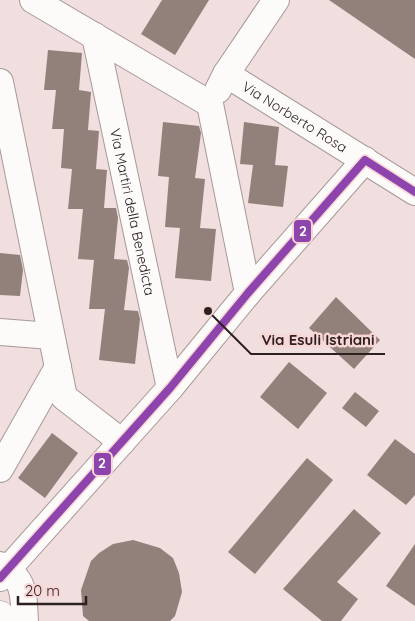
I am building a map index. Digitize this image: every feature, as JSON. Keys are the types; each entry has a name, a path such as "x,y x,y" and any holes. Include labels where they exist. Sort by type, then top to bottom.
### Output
{"street":[{"path":"32,0 210,104"},
{"path":"248,293 210,104 226,74 276,0"},
{"name":"Via Martiri della Benedicta","path":"96,36 170,388"},
{"name":"Via Norberto Rosa","path":"226,74 415,192"},
{"path":"0,82 64,397 122,442"},
{"path":"25,621 20,582 15,576 2,571 170,388 248,293 365,160"},
{"path":"0,332 51,336"},
{"path":"0,469 58,367"},
{"path":"0,615 0,621"}],"building":[{"path":"162,0 209,0 175,55 141,34"},
{"path":"329,0 415,0 415,59"},
{"path":"48,50 82,53 79,90 91,92 88,130 99,131 96,169 107,170 104,208 116,208 118,218 114,259 127,260 129,268 124,310 138,311 140,319 135,364 99,360 105,309 89,309 94,260 78,259 83,209 68,209 72,169 61,168 64,129 52,129 56,90 44,90"},
{"path":"163,122 199,126 201,133 195,178 205,179 200,228 216,229 211,281 175,278 180,228 165,227 169,177 158,176"},
{"path":"244,122 279,127 275,165 288,166 283,207 248,203 253,165 240,164"},
{"path":"0,253 20,255 23,270 20,296 0,295"},
{"path":"336,297 380,340 354,369 309,328"},
{"path":"289,362 327,393 298,429 260,397"},
{"path":"355,392 379,411 366,427 342,408"},
{"path":"52,433 78,453 45,498 18,478"},
{"path":"395,439 415,454 415,495 406,505 367,475"},
{"path":"307,458 333,480 255,574 228,552"},
{"path":"354,509 381,533 337,582 358,599 341,621 322,621 283,589"},
{"path":"133,540 160,548 173,558 179,573 182,592 175,616 170,621 89,621 83,616 81,590 91,561 113,544"},
{"path":"415,544 415,606 386,586"}],"transit line":[{"name":"2","path":"0,578 170,388 248,293 365,160 415,192"}],"place":[{"name":"Via Esuli Istriani","path":"208,311"}]}
